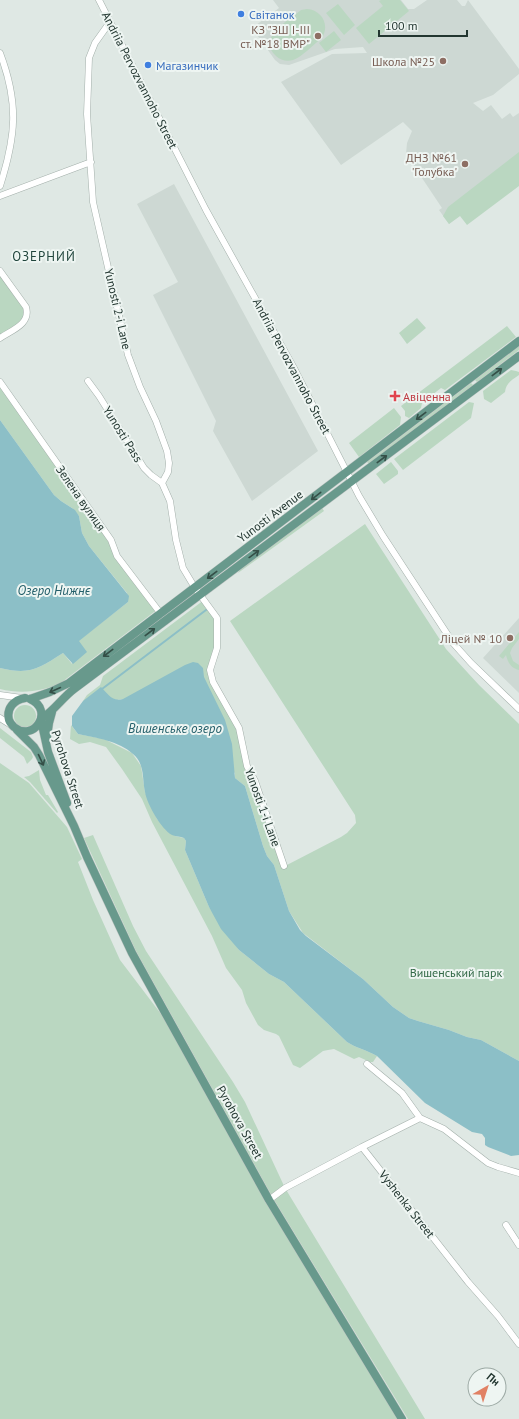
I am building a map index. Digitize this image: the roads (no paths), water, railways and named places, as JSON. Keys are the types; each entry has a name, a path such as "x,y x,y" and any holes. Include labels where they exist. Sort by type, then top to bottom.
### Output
{"main road":[{"name":"Yunosti Avenue","path":"41,719 52,712 62,699 74,689 347,472 519,341"},
{"name":"Yunosti Avenue","path":"27,698 50,692 69,683 161,614 197,591 351,482 519,356"},
{"path":"470,378 477,387"},
{"path":"27,698 34,701 40,708 42,712 41,719 37,727 26,732 14,727 9,719 8,713 14,702 27,698"},
{"path":"46,746 48,723 52,712"},
{"name":"Pyrohova Street","path":"41,719 46,746 86,857 132,953 269,1200 402,1419"},
{"name":"Pyrohova Street","path":"14,727 34,748 39,756 74,826"}],"street":[{"name":"Andriia Pervozvannoho Street","path":"99,0 206,210 321,420 351,482 383,536 453,643 471,663 519,709"},
{"name":"Yunosti 2-i Lane","path":"110,22 95,43 89,58 87,114 94,202 128,355 140,387 156,420 167,451 169,463 168,472 162,483"},
{"path":"0,53 10,82 13,118 11,145 0,186"},
{"path":"0,196 91,162"},
{"path":"0,271 26,307 28,313 27,319 23,323 0,338"},
{"name":"Yunosti Pass","path":"88,381 144,468 162,483"},
{"name":"Зелена вулиця","path":"0,382 111,540 117,556 161,614"},
{"path":"162,483 170,501 176,540 183,568 197,591"},
{"name":"Yunosti 1-i Lane","path":"197,591 216,615 218,621 217,648 210,670 213,682 239,728 247,766 255,781 284,866"},
{"path":"0,696 27,698"},
{"name":"Pyrohova Street","path":"0,718 14,727"},
{"path":"367,1064 402,1094 420,1118 444,1129 488,1162 498,1167 519,1173"},
{"path":"269,1200 285,1188 420,1118"},
{"name":"Vyshenka Street","path":"362,1148 519,1344"},
{"path":"506,1225 519,1245"}],"water":[{"name":"Озеро Нижнє","path":"0,420 54,495 75,510 79,516 82,533 89,546 129,596 128,602 79,641 87,652 73,664 63,653 40,667 27,671 0,668"},
{"name":"Вишенське озеро","path":"193,662 198,663 203,668 204,677 225,720 232,744 235,778 245,786 263,846 267,856 274,865 289,911 300,930 363,979 393,1007 409,1018 467,1037 481,1040 519,1061 519,1155 511,1156 488,1147 485,1145 485,1138 482,1134 472,1132 425,1103 377,1056 347,1042 284,982 269,974 239,950 221,929 209,907 185,850 186,841 184,838 174,836 168,832 159,822 152,809 146,797 140,762 133,754 121,746 78,734 72,726 72,716 83,701 101,687 113,698 119,700 123,699"}],"waterway":[{"path":"102,689 206,610"}],"place":[{"name":"Світанок","path":"241,14"},
{"name":"КЗ \"ЗШ І-ІІІ ст. №18 ВМР\"","path":"318,36"},
{"name":"Школа №25","path":"443,61"},
{"name":"Магазинчик","path":"148,65"},
{"name":"ДНЗ №61 'Голубка'","path":"465,164"},
{"name":"Авіценна","path":"395,396"},
{"name":"Ліцей № 10","path":"510,638"}],"district":[{"name":"ОЗЕРНИЙ","path":"44,256"}],"park label":[{"name":"Вишенський парк","path":"456,972"}]}
